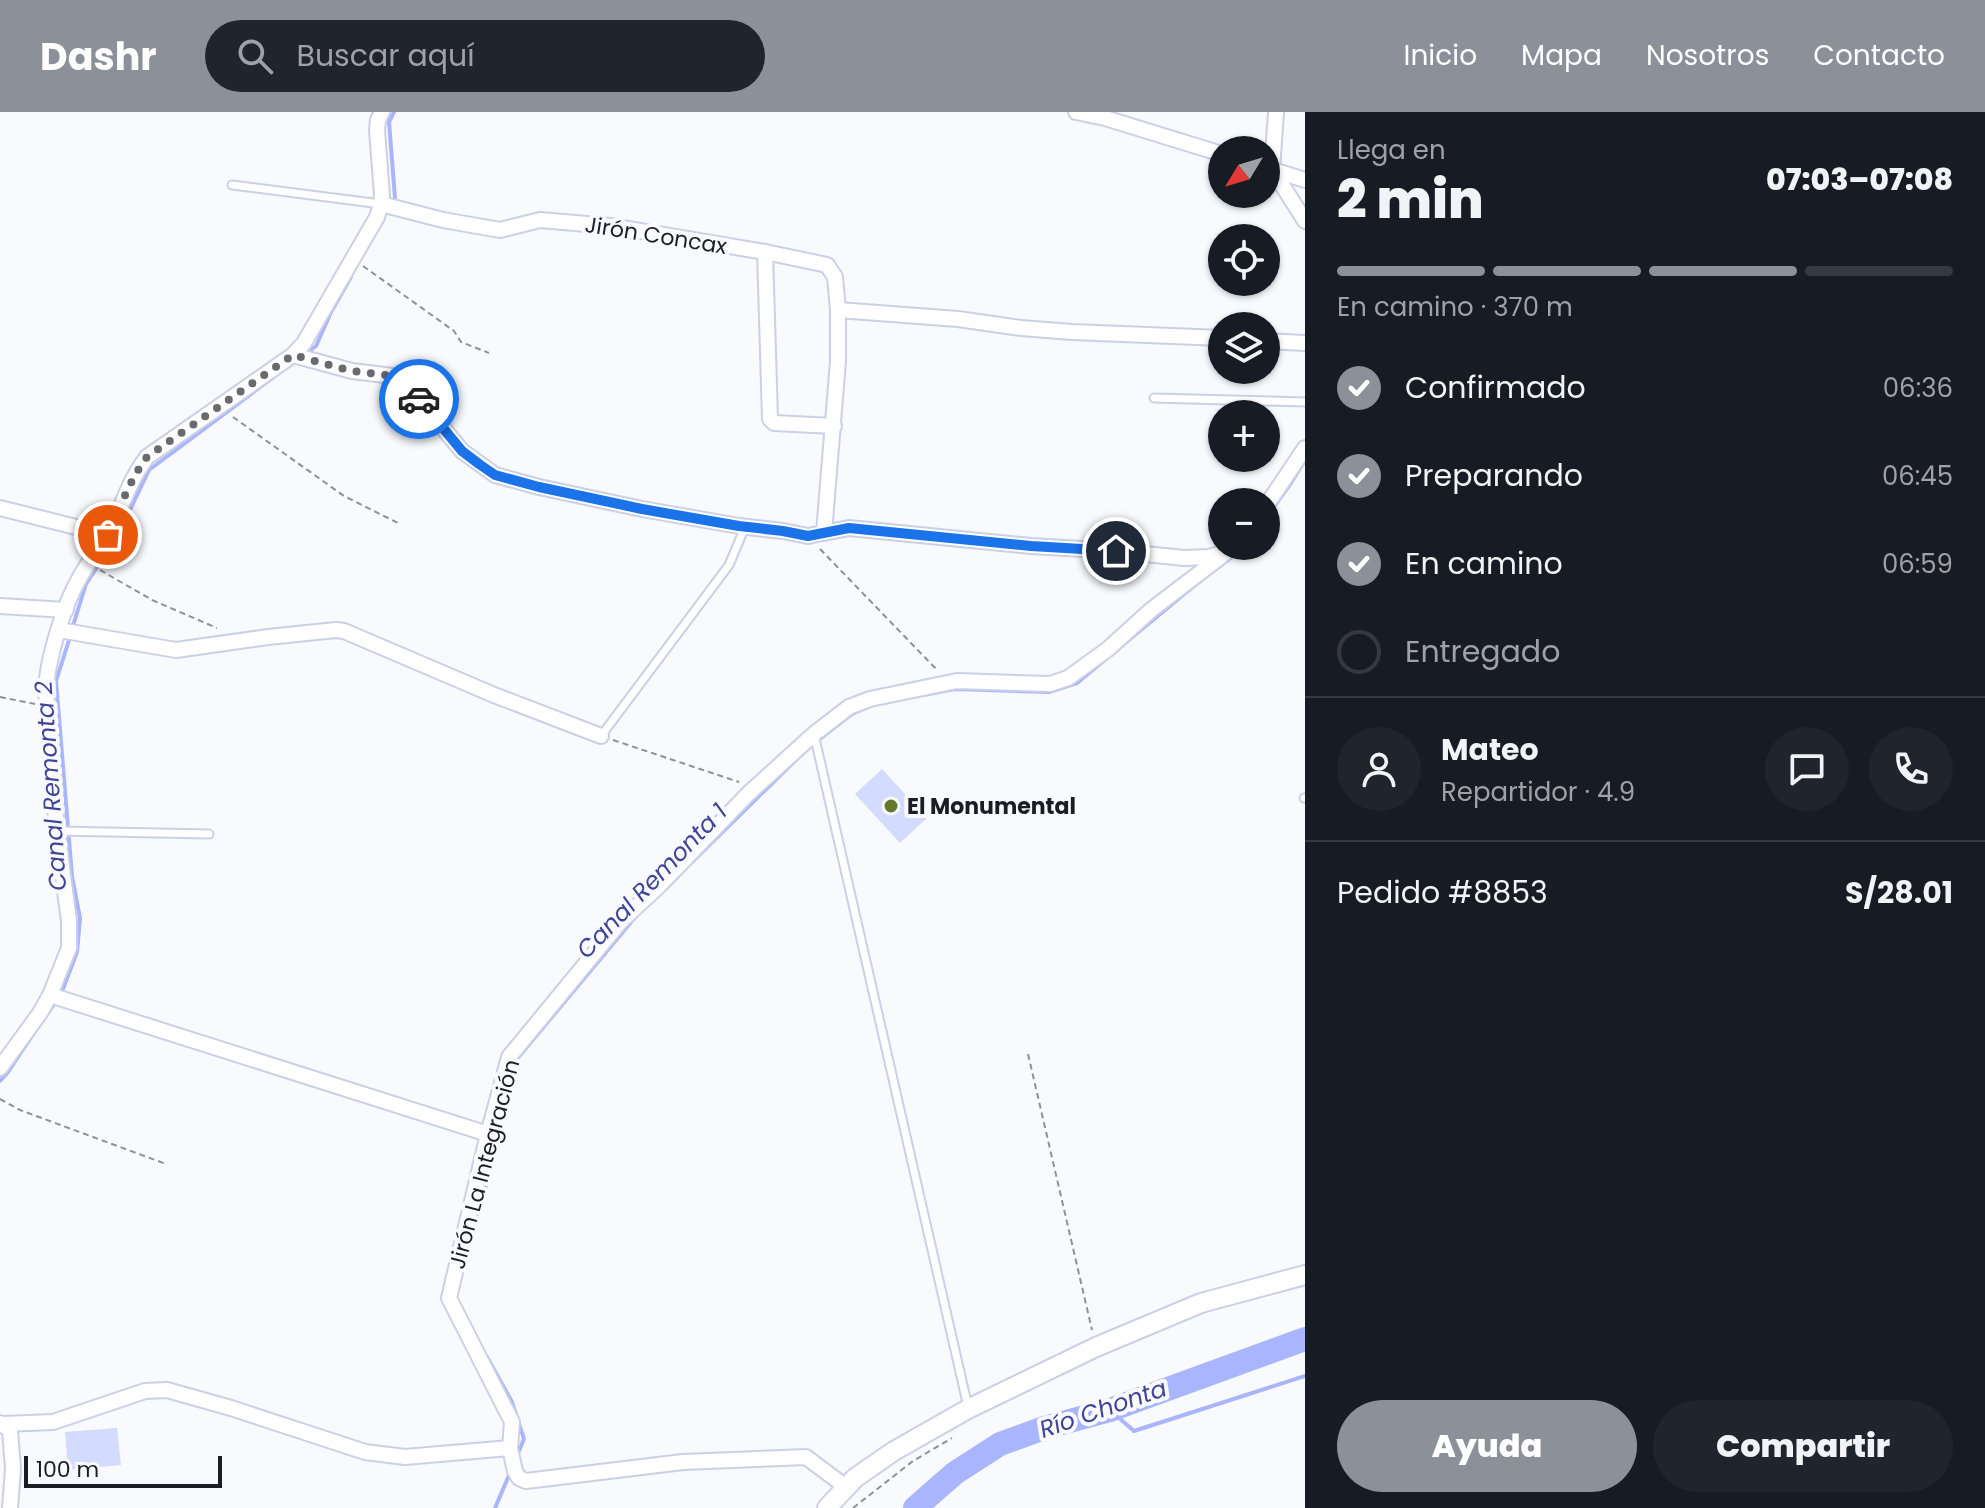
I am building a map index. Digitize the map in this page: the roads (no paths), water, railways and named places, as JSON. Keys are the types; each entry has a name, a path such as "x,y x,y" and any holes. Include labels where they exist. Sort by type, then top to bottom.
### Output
{"main road":[{"path":"827,1508 855,1478 894,1451 968,1409 1096,1347 1201,1303 1305,1275"}],"street":[{"path":"0,1068 50,995 69,948 69,921 57,831 47,707 47,674 66,610 79,578 108,535 126,490 147,457 293,355 304,343 377,217 381,204 377,130 382,112"},
{"path":"1076,112 1208,150"},
{"path":"1273,136 1276,112"},
{"path":"1280,172 1305,180"},
{"path":"1280,184 1305,221"},
{"name":"Jirón Concax","path":"381,204 500,230 540,220 610,226 827,265 835,277 838,310"},
{"path":"765,252 771,421 834,426"},
{"path":"824,533 834,426 838,310 1072,332 1208,337"},
{"path":"1280,342 1305,343"},
{"path":"293,355 352,371 393,376 406,383 462,451 495,475 539,487 642,509 808,536 849,528 1184,558 1208,557"},
{"path":"1278,488 1305,448"},
{"path":"0,508 108,535"},
{"name":"Jirón La Integración","path":"510,1448 512,1422 449,1298 509,1057 620,922 756,788 814,734 849,707 870,699 957,681 1050,684 1068,678 1216,560"},
{"path":"0,606 66,610"},
{"path":"59,630 176,650 268,637 344,631 494,695 601,736"},
{"path":"50,995 488,1134"},
{"path":"1,1424 53,1422 145,1391 167,1390 365,1452 405,1457 510,1448 515,1471 519,1478 526,1481 683,1462 806,1457 846,1487"},
{"path":"1,1424 10,1430 13,1469 10,1508"}],"lane":[{"path":"232,185 381,204"},
{"path":"1154,398 1305,402"},
{"path":"601,736 729,565 745,527"},
{"path":"814,734 968,1409"},
{"path":"57,831 209,834"}],"waterway":[{"name":"Canal Remonta 2","path":"392,203 395,198 389,122 394,112"},
{"name":"Canal Remonta 2","path":"305,354 316,346 351,277"},
{"name":"Canal Remonta 2","path":"72,629 86,584 118,535 149,470 279,373"},
{"name":"Canal Remonta 1","path":"1280,498 1305,460"},
{"name":"Canal Remonta 1","path":"912,697 955,689 1049,692 1077,683 1206,576"},
{"name":"Canal Remonta 2","path":"61,994 77,952 80,918 72,876 56,681 70,637"},
{"name":"Canal Remonta 1","path":"816,742 852,714 875,704"},
{"name":"Canal Remonta 1","path":"692,862 806,750"},
{"name":"Canal Remonta 1","path":"471,1233 488,1180 516,1060 637,915"},
{"name":"Canal Remonta 2","path":"45,1017 56,1001"},
{"name":"Canal Remonta 2","path":"0,1081 40,1024"},
{"name":"Río Chonta","path":"915,1508 955,1473 1000,1444 1110,1410 1305,1339"},
{"name":"Canal Remonta 1","path":"487,1357 512,1402 524,1439 516,1458"},
{"path":"1110,1410 1134,1431 1305,1376"},
{"name":"Canal Remonta 1","path":"495,1508 510,1473"}],"place":[{"name":"El Monumental","path":"891,806"}]}
